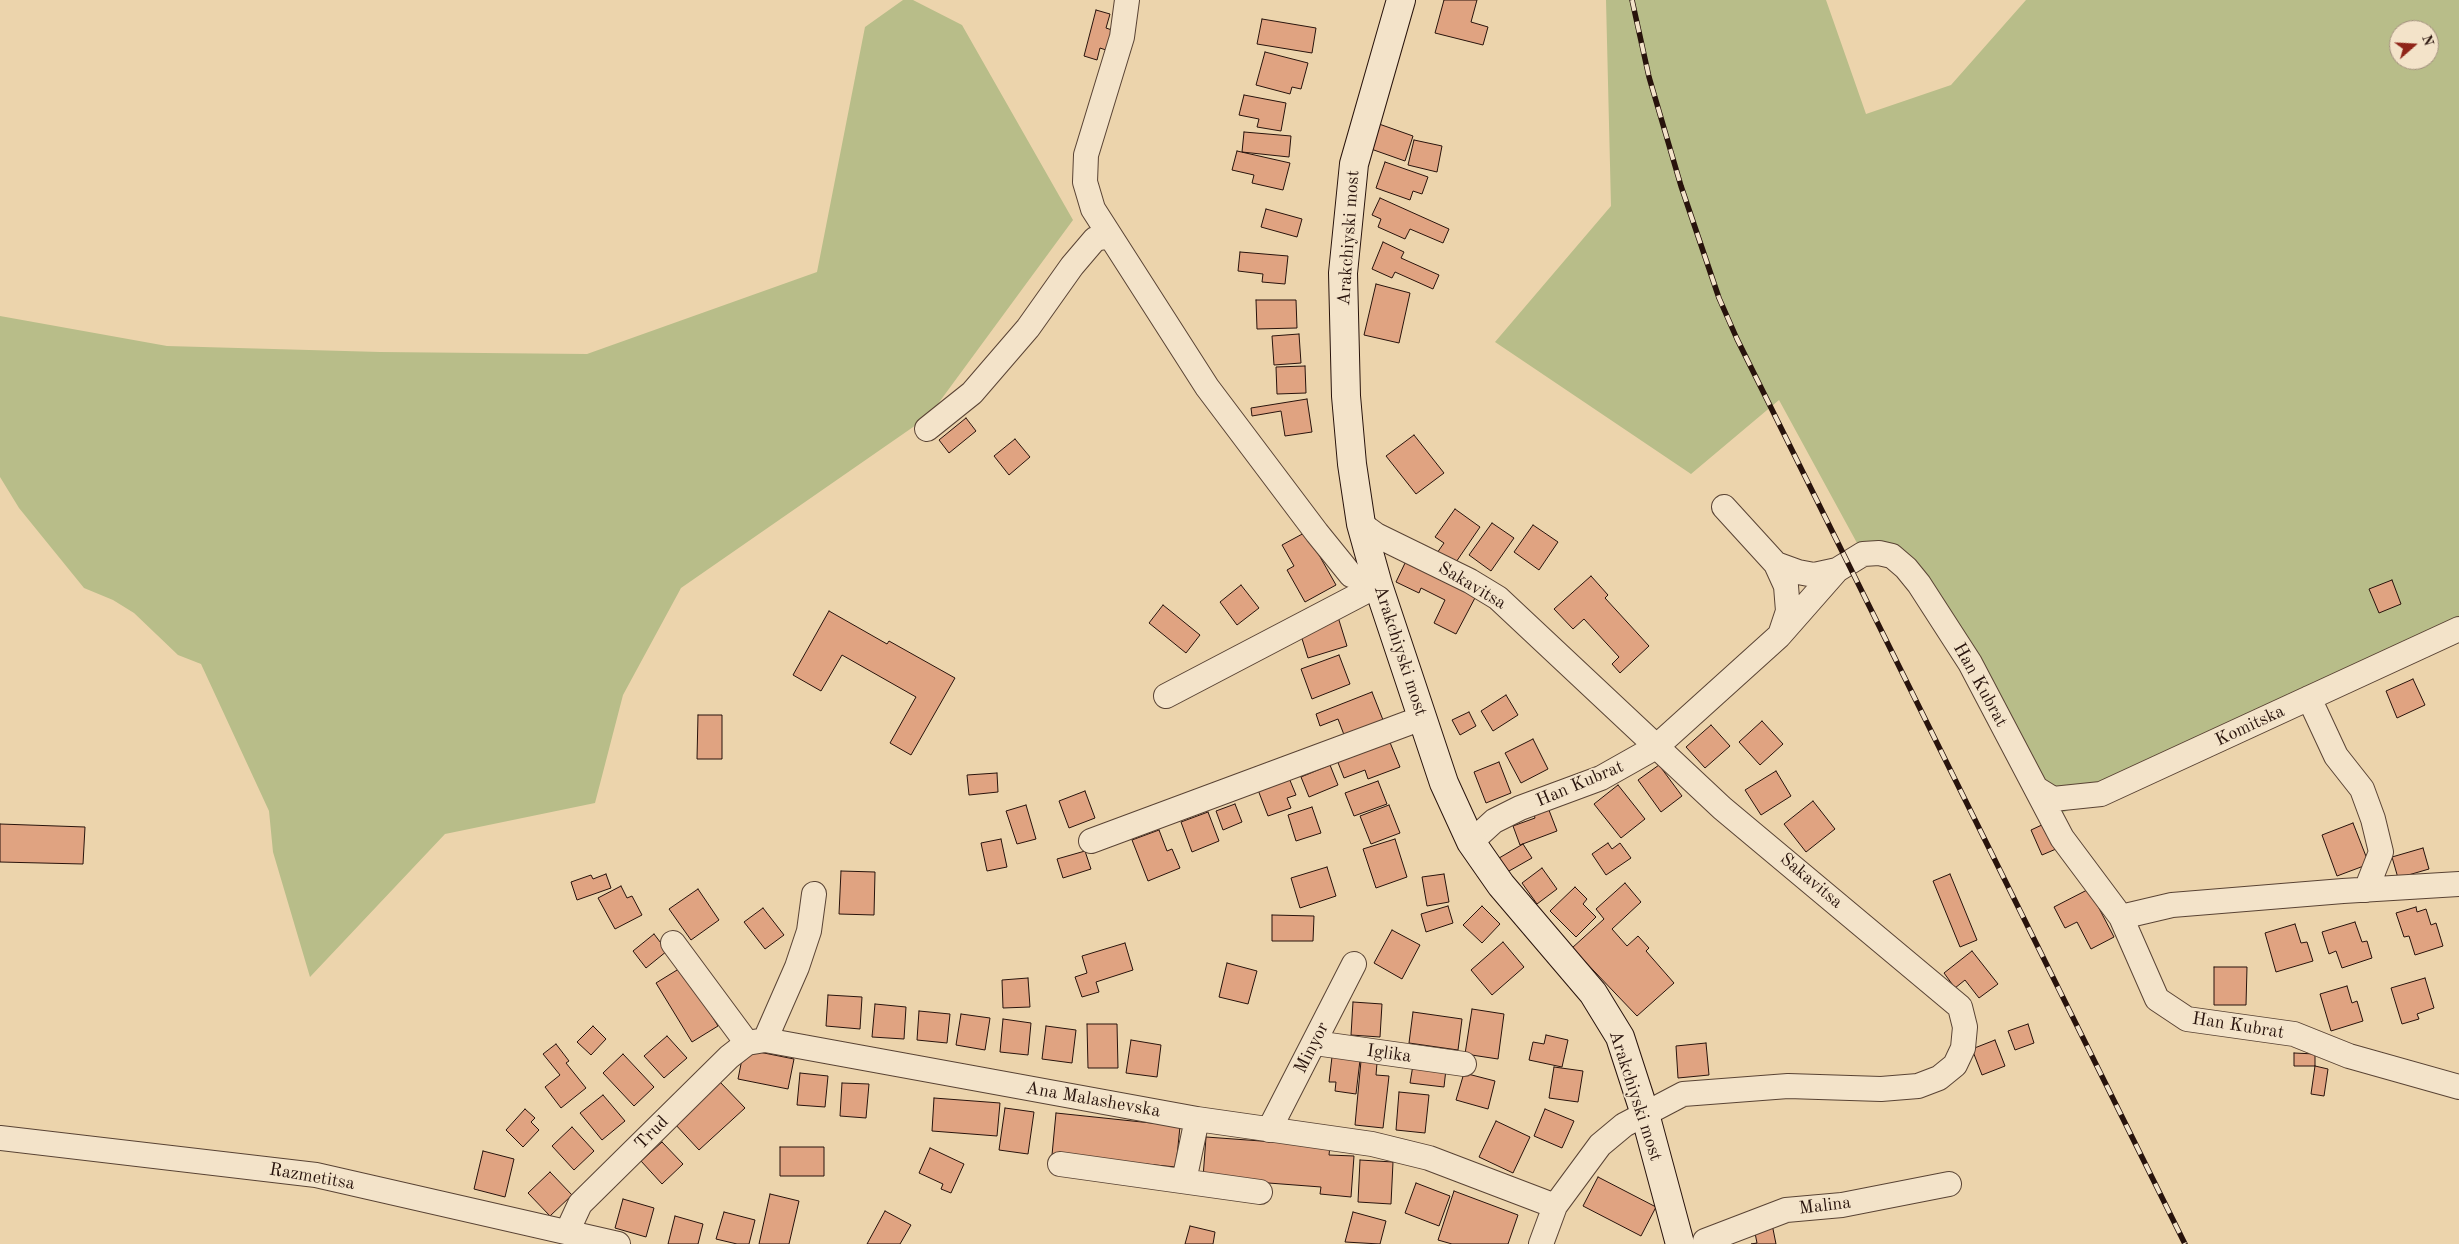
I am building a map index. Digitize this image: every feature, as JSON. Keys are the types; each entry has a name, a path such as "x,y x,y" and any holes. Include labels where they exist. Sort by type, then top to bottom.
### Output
{"main road":[{"name":"Arakchiyski most","path":"1401,0 1354,164 1344,264 1346,396 1352,464 1361,524 1378,585 1444,783 1471,842 1501,885 1593,993 1620,1037 1645,1114 1692,1242"}],"street":[{"path":"1127,0 1122,37 1086,156 1085,182 1093,209 1109,236 1125,256 1207,387 1317,533 1351,575 1378,585"},
{"path":"927,429 972,393 1028,328 1072,266 1095,240 1109,236"},
{"path":"1724,507 1776,564 1786,586 1788,611 1779,636"},
{"name":"Sakavitsa","path":"1361,524 1376,535 1470,581 1498,598 1722,808 1932,981 1960,1007 1965,1027 1963,1048 1956,1065 1939,1078 1918,1086 1881,1089 1788,1086 1728,1089 1683,1094 1645,1114"},
{"name":"Han Kubrat","path":"1471,842 1494,821 1520,808 1601,778 1656,747 1779,636 1837,570 1863,554 1879,553 1892,556 1906,568 1919,584 1970,663 2062,838 2121,917 2157,999 2187,1019 2294,1034 2349,1056 2459,1086"},
{"path":"1776,564 1798,572 1814,575 1837,570"},
{"path":"1166,696 1378,585"},
{"name":"Komitska","path":"2037,789 2053,799 2101,794 2459,629"},
{"path":"2309,698 2336,756 2362,789 2373,819 2381,852 2366,890"},
{"path":"1091,840 1422,718"},
{"path":"2121,917 2172,905 2459,884"},
{"name":"Trud","path":"567,1232 580,1204 729,1057 756,1041 797,968 809,931 814,894"},
{"path":"673,943 756,1041"},
{"name":"Minyor","path":"1269,1130 1354,964"},
{"name":"Ana Malashevska","path":"756,1041 1198,1119 1372,1144 1430,1158 1555,1206"},
{"name":"Iglika","path":"1315,1043 1464,1064"},
{"path":"1542,1244 1555,1206 1600,1145 1624,1125 1645,1114"},
{"path":"1184,1181 1198,1119"},
{"name":"Razmetitsa","path":"0,1138 316,1175 618,1244"},
{"path":"1060,1164 1260,1192"},
{"name":"Malina","path":"1692,1242 1786,1210 1842,1205 1949,1184"}],"green space":[{"path":"903,0 913,0 962,25 1073,220 929,416 681,588 623,695 595,803 445,834 310,977 273,852 269,811 201,664 178,655 134,613 113,600 84,588 19,508 0,477 0,316 167,346 380,352 587,354 817,272 865,27"},
{"path":"1606,0 1826,0 1866,114 1951,85 2026,0 2459,0 2459,619 2052,818 1919,584 1863,554 1779,400 1691,474 1495,342 1611,206"}],"building":[{"path":"1444,0 1477,0 1471,22 1488,27 1483,45 1435,33"},
{"path":"1096,10 1110,14 1106,28 1112,30 1106,50 1100,48 1097,60 1084,56"},
{"path":"1262,19 1316,28 1312,53 1257,44"},
{"path":"1265,52 1308,63 1301,89 1292,87 1290,94 1256,85"},
{"path":"1244,95 1286,103 1281,131 1257,127 1259,119 1239,115"},
{"path":"1379,124 1413,136 1405,161 1371,149"},
{"path":"1244,132 1291,136 1289,157 1242,152"},
{"path":"1414,140 1442,146 1437,172 1408,165"},
{"path":"1237,151 1290,163 1283,190 1252,183 1254,175 1232,170"},
{"path":"1385,162 1428,177 1422,194 1413,191 1410,200 1376,188"},
{"path":"1380,198 1449,229 1443,243 1410,229 1405,239 1378,227 1381,219 1372,215"},
{"path":"1266,209 1302,219 1297,237 1261,227"},
{"path":"1383,242 1404,252 1401,258 1439,275 1433,289 1395,272 1392,278 1372,269"},
{"path":"1240,252 1288,256 1285,284 1262,282 1263,274 1238,271"},
{"path":"1376,284 1410,293 1399,343 1364,335"},
{"path":"1256,300 1296,300 1297,328 1257,329"},
{"path":"1299,334 1301,363 1274,365 1272,336"},
{"path":"1305,366 1306,393 1277,394 1276,367"},
{"path":"1307,399 1312,432 1285,436 1281,411 1252,416 1251,408"},
{"path":"966,418 976,431 949,453 939,440"},
{"path":"1414,435 1444,473 1416,494 1386,456"},
{"path":"1015,439 1030,457 1009,475 994,456"},
{"path":"1455,509 1480,527 1454,565 1437,553 1444,543 1435,537"},
{"path":"1492,523 1514,538 1491,571 1469,555"},
{"path":"1533,525 1558,542 1539,570 1514,552"},
{"path":"1306,532 1336,585 1305,602 1287,570 1294,566 1282,545"},
{"path":"1406,561 1476,596 1456,634 1434,623 1445,600 1421,588 1419,593 1396,582"},
{"path":"1591,576 1608,595 1605,598 1649,646 1620,673 1612,664 1619,657 1584,619 1573,629 1554,609"},
{"path":"2392,580 2401,604 2379,613 2369,589"},
{"path":"1241,585 1259,608 1237,625 1220,602"},
{"path":"1163,605 1200,635 1186,653 1149,623"},
{"path":"829,611 887,644 889,641 955,678 911,755 890,743 916,697 842,655 821,691 793,675"},
{"path":"1338,617 1347,646 1308,658 1299,629"},
{"path":"1339,655 1350,684 1312,699 1301,669"},
{"path":"2413,679 2425,705 2397,718 2386,691"},
{"path":"1372,692 1385,725 1346,740 1338,719 1320,726 1316,714"},
{"path":"1506,695 1518,715 1493,731 1481,711"},
{"path":"1469,712 1476,726 1460,735 1452,720"},
{"path":"698,715 722,715 722,759 697,759"},
{"path":"1762,721 1783,744 1760,765 1739,742"},
{"path":"1711,725 1730,746 1705,768 1686,747"},
{"path":"1533,739 1548,769 1521,783 1505,753"},
{"path":"1389,740 1400,767 1368,779 1365,770 1344,778 1337,760"},
{"path":"1499,762 1511,793 1486,803 1474,772"},
{"path":"1330,765 1338,785 1309,797 1301,777"},
{"path":"1659,765 1682,796 1661,812 1638,780"},
{"path":"1776,771 1791,796 1761,815 1745,790"},
{"path":"997,773 998,792 969,795 967,775"},
{"path":"1289,778 1296,795 1287,798 1291,808 1268,816 1258,790"},
{"path":"1378,781 1387,804 1354,816 1345,793"},
{"path":"1618,785 1645,819 1621,838 1594,804"},
{"path":"1085,791 1095,818 1069,828 1059,801"},
{"path":"1813,801 1835,829 1806,852 1784,824"},
{"path":"1235,804 1242,822 1223,830 1216,811"},
{"path":"1026,805 1036,839 1017,844 1006,811"},
{"path":"1389,805 1400,833 1371,844 1360,816"},
{"path":"1547,805 1557,831 1520,845 1513,826 1535,818 1533,810"},
{"path":"1312,807 1321,833 1296,841 1288,815"},
{"path":"1208,812 1219,841 1192,852 1181,822"},
{"path":"2353,823 2369,864 2337,876 2322,835"},
{"path":"0,824 85,827 83,864 0,862"},
{"path":"2044,824 2056,849 2042,855 2031,830"},
{"path":"1159,830 1167,851 1172,849 1180,868 1148,881 1132,840"},
{"path":"1001,839 1007,867 987,871 981,843"},
{"path":"1395,839 1407,877 1376,888 1363,849"},
{"path":"1608,843 1612,849 1620,843 1631,858 1606,875 1592,854"},
{"path":"1523,844 1532,858 1502,875 1494,861"},
{"path":"2423,848 2429,869 2398,878 2392,857"},
{"path":"1085,851 1091,869 1063,878 1057,859"},
{"path":"1327,867 1336,896 1300,908 1291,878"},
{"path":"1542,868 1557,889 1537,904 1522,883"},
{"path":"841,871 875,872 874,915 839,914"},
{"path":"606,874 611,888 577,900 571,882 591,875 593,879"},
{"path":"1444,874 1449,902 1427,906 1422,877"},
{"path":"1950,874 1977,940 1960,947 1933,881"},
{"path":"1625,883 1641,902 1612,929 1627,946 1638,936 1649,948 1646,951 1674,983 1637,1016 1572,948 1604,919 1596,909"},
{"path":"621,886 627,898 632,896 642,915 615,929 598,898"},
{"path":"1575,887 1587,899 1583,904 1596,917 1576,937 1550,911"},
{"path":"698,889 719,920 691,940 669,909"},
{"path":"2089,889 2114,937 2091,949 2077,922 2065,928 2054,907"},
{"path":"1448,906 1453,923 1426,932 1421,914"},
{"path":"1482,906 1500,924 1482,943 1463,925"},
{"path":"2416,907 2417,912 2426,909 2431,925 2436,923 2443,946 2415,955 2409,936 2404,937 2396,913"},
{"path":"763,908 784,935 765,949 744,922"},
{"path":"1272,915 1314,916 1313,941 1272,941"},
{"path":"2355,922 2362,942 2367,941 2372,958 2342,968 2336,951 2329,954 2322,932"},
{"path":"2295,924 2301,943 2307,942 2313,961 2276,972 2265,933"},
{"path":"1392,930 1420,945 1402,979 1374,963"},
{"path":"654,934 667,951 646,968 633,951"},
{"path":"1503,942 1524,967 1492,995 1471,970"},
{"path":"1125,943 1133,970 1096,982 1099,992 1082,997 1075,977 1087,973 1082,956"},
{"path":"1972,951 1998,984 1979,998 1965,980 1955,988 1944,973"},
{"path":"1227,963 1257,971 1248,1004 1219,997"},
{"path":"682,967 718,1026 692,1042 656,983"},
{"path":"2214,967 2247,967 2246,1005 2214,1005"},
{"path":"1028,978 1030,1007 1003,1008 1002,980"},
{"path":"2425,978 2434,1008 2417,1014 2419,1019 2402,1024 2391,988"},
{"path":"2347,986 2352,1003 2357,1001 2363,1021 2331,1031 2320,994"},
{"path":"828,995 862,997 860,1029 826,1026"},
{"path":"1353,1002 1382,1004 1380,1037 1351,1035"},
{"path":"875,1004 906,1007 904,1039 872,1037"},
{"path":"1472,1009 1504,1014 1498,1059 1465,1054"},
{"path":"919,1011 950,1014 947,1043 917,1040"},
{"path":"1413,1012 1462,1019 1458,1050 1409,1043"},
{"path":"961,1014 990,1018 985,1050 956,1045"},
{"path":"1003,1019 1031,1023 1028,1055 1000,1052"},
{"path":"1087,1024 1117,1024 1118,1068 1088,1068"},
{"path":"2028,1024 2034,1043 2015,1050 2008,1031"},
{"path":"593,1026 606,1039 591,1055 577,1042"},
{"path":"1046,1026 1076,1030 1072,1063 1042,1059"},
{"path":"1546,1035 1568,1040 1562,1067 1529,1060 1533,1042 1544,1044"},
{"path":"667,1036 687,1058 664,1078 644,1056"},
{"path":"1131,1040 1161,1045 1157,1077 1126,1073"},
{"path":"1995,1040 2005,1066 1982,1075 1972,1049"},
{"path":"1706,1043 1709,1075 1678,1078 1676,1046"},
{"path":"556,1044 569,1061 566,1063 586,1088 561,1108 545,1087 560,1075 543,1054"},
{"path":"744,1049 794,1059 788,1089 738,1079"},
{"path":"2294,1053 2315,1054 2315,1066 2294,1066"},
{"path":"623,1054 654,1087 634,1106 603,1073"},
{"path":"1332,1057 1360,1060 1356,1094 1335,1091 1336,1082 1329,1082"},
{"path":"1361,1061 1377,1063 1376,1075 1389,1076 1383,1128 1355,1125"},
{"path":"1413,1065 1446,1069 1444,1087 1410,1083"},
{"path":"2315,1066 2328,1069 2324,1096 2311,1094"},
{"path":"1554,1067 1583,1071 1578,1102 1549,1098"},
{"path":"800,1073 828,1076 825,1107 797,1105"},
{"path":"1464,1073 1495,1081 1488,1109 1456,1100"},
{"path":"719,1081 745,1108 699,1150 674,1123"},
{"path":"842,1083 869,1084 866,1118 840,1116"},
{"path":"1399,1092 1429,1095 1425,1133 1396,1130"},
{"path":"603,1095 625,1121 602,1140 580,1113"},
{"path":"934,1098 1000,1103 997,1136 932,1131"},
{"path":"1005,1108 1034,1112 1028,1154 999,1150"},
{"path":"525,1109 535,1118 531,1122 539,1130 523,1147 506,1130"},
{"path":"1545,1109 1574,1121 1562,1148 1534,1136"},
{"path":"1056,1113 1180,1126 1176,1167 1052,1155"},
{"path":"1496,1121 1530,1137 1513,1173 1479,1157"},
{"path":"572,1127 594,1151 574,1170 552,1146"},
{"path":"1206,1137 1330,1146 1329,1155 1354,1156 1351,1197 1320,1194 1321,1187 1203,1178"},
{"path":"662,1142 683,1164 662,1184 641,1161"},
{"path":"780,1147 824,1147 824,1176 780,1176"},
{"path":"930,1148 964,1164 951,1193 941,1189 943,1184 919,1173"},
{"path":"483,1151 514,1159 505,1197 474,1189"},
{"path":"1360,1160 1393,1162 1391,1204 1358,1202"},
{"path":"550,1172 572,1195 550,1216 528,1193"},
{"path":"1598,1177 1656,1207 1641,1236 1583,1206"},
{"path":"1416,1183 1450,1196 1439,1226 1405,1213"},
{"path":"1454,1191 1518,1215 1508,1244 1452,1244 1438,1240"},
{"path":"770,1194 799,1201 789,1244 759,1244"},
{"path":"623,1199 654,1208 646,1237 615,1228"},
{"path":"885,1211 911,1225 900,1244 867,1244"},
{"path":"724,1212 755,1220 749,1244 737,1244 716,1239"},
{"path":"1353,1212 1386,1221 1380,1244 1345,1242"},
{"path":"675,1216 703,1224 698,1244 668,1244"},
{"path":"1772,1224 1776,1244 1751,1244 1757,1243 1754,1228"},
{"path":"1190,1226 1215,1232 1213,1244 1185,1244"}],"railway":[{"path":"1632,0 1649,77 1681,186 1719,298 1737,339 2185,1244"}]}
